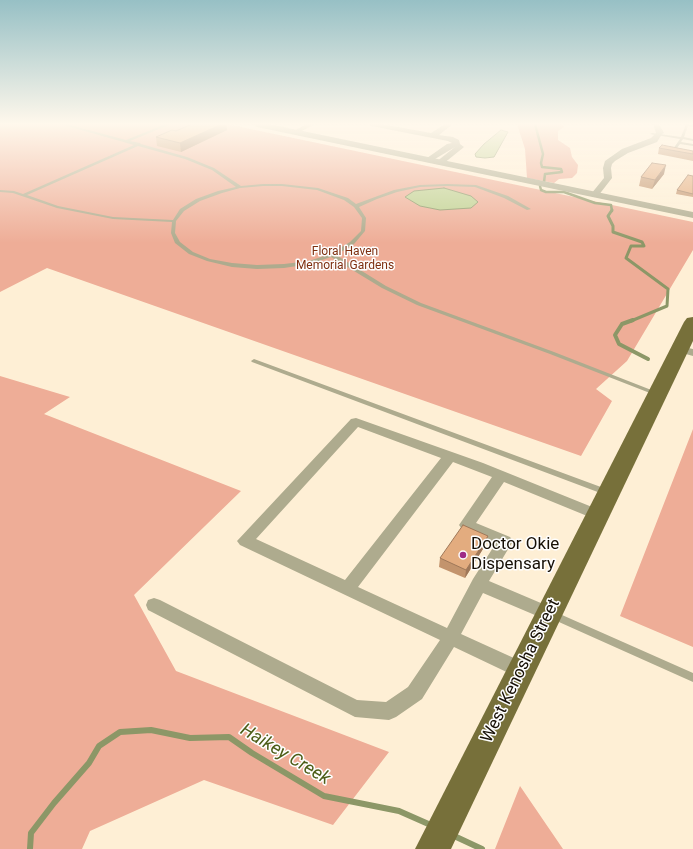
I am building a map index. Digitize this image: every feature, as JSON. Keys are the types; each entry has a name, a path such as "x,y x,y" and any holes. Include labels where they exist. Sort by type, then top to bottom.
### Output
{"main road":[{"name":"West Kenosha Street","path":"433,849 657,394 687,346 693,322"}],"street":[{"path":"447,164 693,215"},
{"path":"591,194 608,178 608,164"},
{"path":"521,670 245,541 356,422 501,475 597,515"},
{"path":"347,589 450,456"},
{"path":"154,605 355,708 389,711 415,693 451,637 479,584 505,541 467,525 501,475"},
{"path":"479,584 549,614"}],"lane":[{"path":"23,195 94,164"},
{"path":"200,164 213,169 240,187"},
{"path":"282,184 306,187 333,193 356,206 364,218 363,231 352,243 332,255 310,262 284,266 257,267 224,264 209,260 191,253 178,243 173,233 174,221 182,210 198,200 240,187 282,184"},
{"path":"356,206 396,191 420,186 447,185 476,186 506,197 530,209"},
{"path":"0,191 23,195 56,207 113,218 174,221"},
{"path":"332,255 384,286 419,304 552,353 657,394"},
{"path":"254,361 608,493"},
{"path":"549,614 693,678"}],"green space":[{"name":"Floral Haven Memorial Gardens","path":"0,164 415,164 693,222 693,250 627,361 596,389 612,401 581,456 47,268 0,292"},
{"path":"526,164 577,164 578,165 577,173 572,178 559,179 554,183 527,178"},
{"path":"0,376 70,397 44,414 241,491 134,595 176,671 389,752 333,825 204,780 90,831 82,849 0,849"},
{"path":"693,429 693,647 620,616"},
{"path":"520,786 563,849 495,849"}],"shaded area":[{"path":"444,188 471,196 478,202 471,208 440,210 420,206 405,197 414,191"}],"building":[{"path":"652,164 666,165 655,180 641,177"},
{"path":"688,175 693,176 693,194 677,190"},
{"name":"Doctor Okie Dispensary","path":"463,525 488,536 466,570 440,558"}],"waterway":[{"path":"541,164 542,167 561,169 562,172 545,174 544,182"},
{"path":"540,186 541,190 546,192 564,192 595,203 611,205 612,210"},
{"path":"612,210 608,216 613,226 613,232 642,242 644,246 631,246 626,258 668,289 667,306 631,321"},
{"path":"633,320 622,324 615,335 619,344 648,359"},
{"name":"Haikey Creek","path":"30,849 31,833 54,803 89,763 99,746 120,732 151,730 190,738 229,737 252,753 324,796 399,811 433,826"},
{"name":"Haikey Creek","path":"452,835 482,849"}],"place":[{"name":"Doctor Okie Dispensary","path":"463,555"}]}
